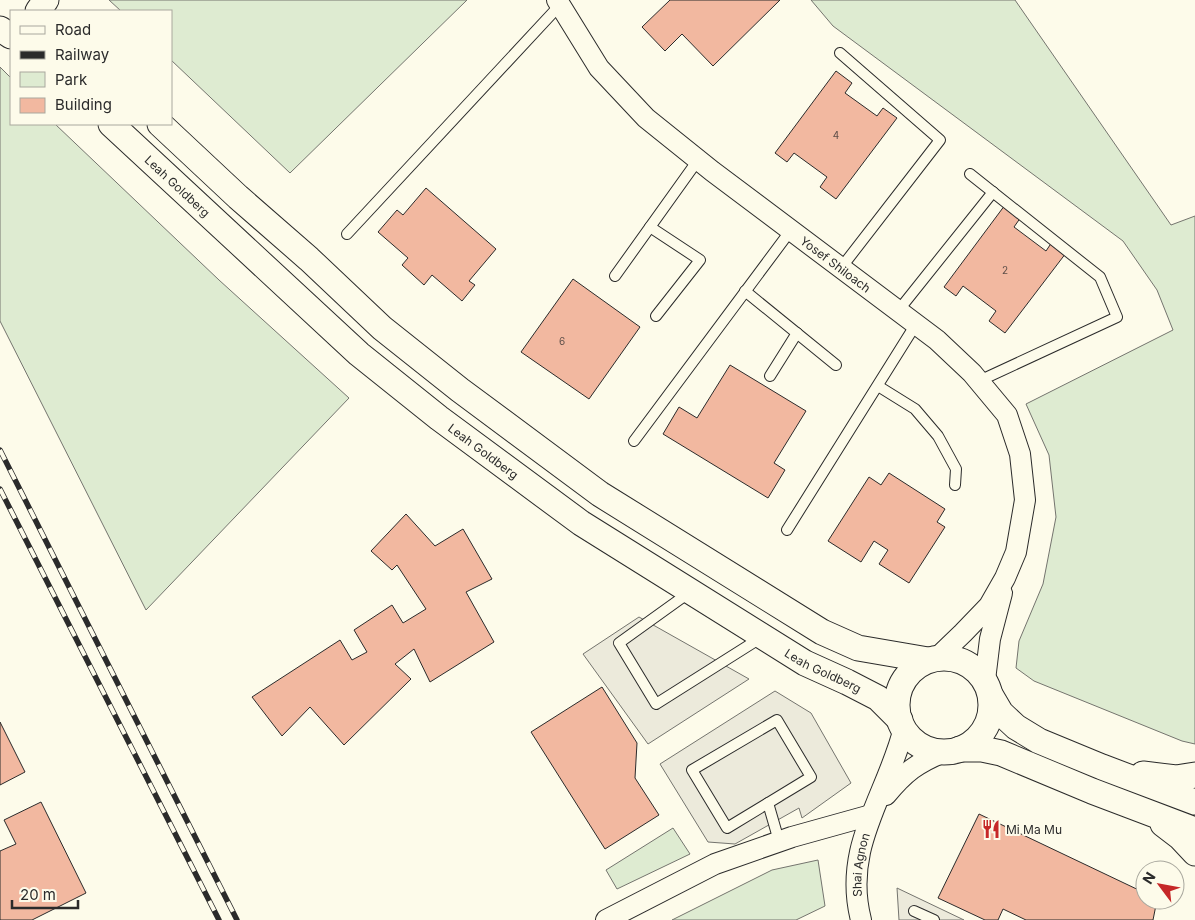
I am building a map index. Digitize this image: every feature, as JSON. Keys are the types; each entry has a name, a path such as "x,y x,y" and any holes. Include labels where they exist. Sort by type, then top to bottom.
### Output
{"street":[{"name":"Yosef Shiloach","path":"558,3 600,68 646,118 698,160 936,340 972,373 1008,415 1020,454 1025,500 1016,550 1009,569"},
{"name":"Leah Goldberg","path":"112,125 359,354 438,418 581,523 805,663 878,698 902,724"},
{"path":"161,125 382,328 468,396 600,494 822,632 858,648 932,659 944,657 960,660 974,668 988,688 1001,713 1016,727 1039,741 1195,802"},
{"path":"1009,569 989,606 963,633 932,659 914,668 900,688 897,704 902,724 914,741 928,749 982,749 1001,753 1195,830"},
{"path":"952,750 974,741 985,728 991,713 988,688 990,639 1009,569"},
{"name":"Shai Agnon","path":"862,920 858,908 856,881 863,836 900,745 902,724"},
{"name":"Shai Agnon","path":"872,812 906,772 921,762 952,750"},
{"path":"1102,767 1176,778 1195,776"},
{"path":"606,920 714,864 779,841 872,812"},
{"path":"1147,812 1180,837 1195,853"}],"lane":[{"path":"347,234 558,3"},
{"path":"840,54 940,140 841,268"},
{"path":"615,276 698,160"},
{"path":"970,174 1100,277 1117,317 979,382"},
{"path":"898,311 993,192"},
{"path":"650,227 700,260 656,316"},
{"path":"634,440 791,230"},
{"path":"745,291 836,365"},
{"path":"787,530 916,324"},
{"path":"770,376 797,333"},
{"path":"878,386 915,409 938,436 956,469 954,485"},
{"path":"691,592 618,643 656,704 763,636"},
{"path":"777,720 811,777 768,803 726,828 692,770 777,720"},
{"path":"768,803 779,841"},
{"path":"914,911 931,919"}],"green space":[{"path":"109,0 467,0 290,173 172,61 172,10 120,10"},
{"path":"811,0 1015,0 1171,225 1195,216 1195,744 1182,741 1034,681 1016,668 1019,641 1043,584 1056,517 1049,455 1026,404 1173,330 1157,290 1123,241 833,26"},
{"path":"0,67 10,77 10,125 56,125 219,280 349,398 146,610 0,321"},
{"path":"673,828 690,854 617,889 606,870"},
{"path":"818,860 825,906 796,920 672,920 772,870"}],"shaded area":[{"path":"639,617 749,679 648,744 583,654"},
{"path":"775,691 811,713 851,783 802,818 799,808 735,844 708,842 660,764"},
{"path":"897,888 964,920 899,920"}],"building":[{"path":"670,0 780,0 713,66 682,34 665,51 642,27"},
{"path":"836,71 852,83 845,93 877,116 883,108 897,118 836,199 820,187 827,177 794,153 787,162 775,153"},
{"path":"426,188 496,249 469,281 475,285 462,301 432,275 424,285 402,265 408,258 378,232 397,210 403,215"},
{"path":"1005,205 1021,217 1014,227 1046,251 1052,242 1066,253 1005,333 989,321 996,311 963,286 956,296 944,287"},
{"path":"573,279 640,327 589,399 521,352"},
{"path":"730,365 806,411 774,463 785,470 768,498 663,434 679,407 697,418"},
{"path":"889,473 945,509 937,522 945,527 909,583 879,564 888,550 874,541 861,562 828,541 869,477 881,485"},
{"path":"406,514 435,546 463,529 492,579 466,592 494,642 430,682 414,649 395,664 411,679 344,745 310,707 282,736 252,697 340,640 352,660 367,652 354,630 392,605 403,623 426,609 397,565 392,570 371,551"},
{"path":"602,687 637,743 635,778 659,815 605,849 531,732"},
{"path":"0,722 25,772 0,785"},
{"path":"41,802 86,893 32,920 0,920 0,851 16,844 4,820"},
{"path":"979,814 1135,888 1135,910 1155,910 1153,920 1026,920 1003,909 998,920 985,920 938,898"}],"railway":[{"path":"0,450 237,920"},
{"path":"0,489 219,920"}],"place":[{"name":"Mi Ma Mu","path":"991,829"}]}
